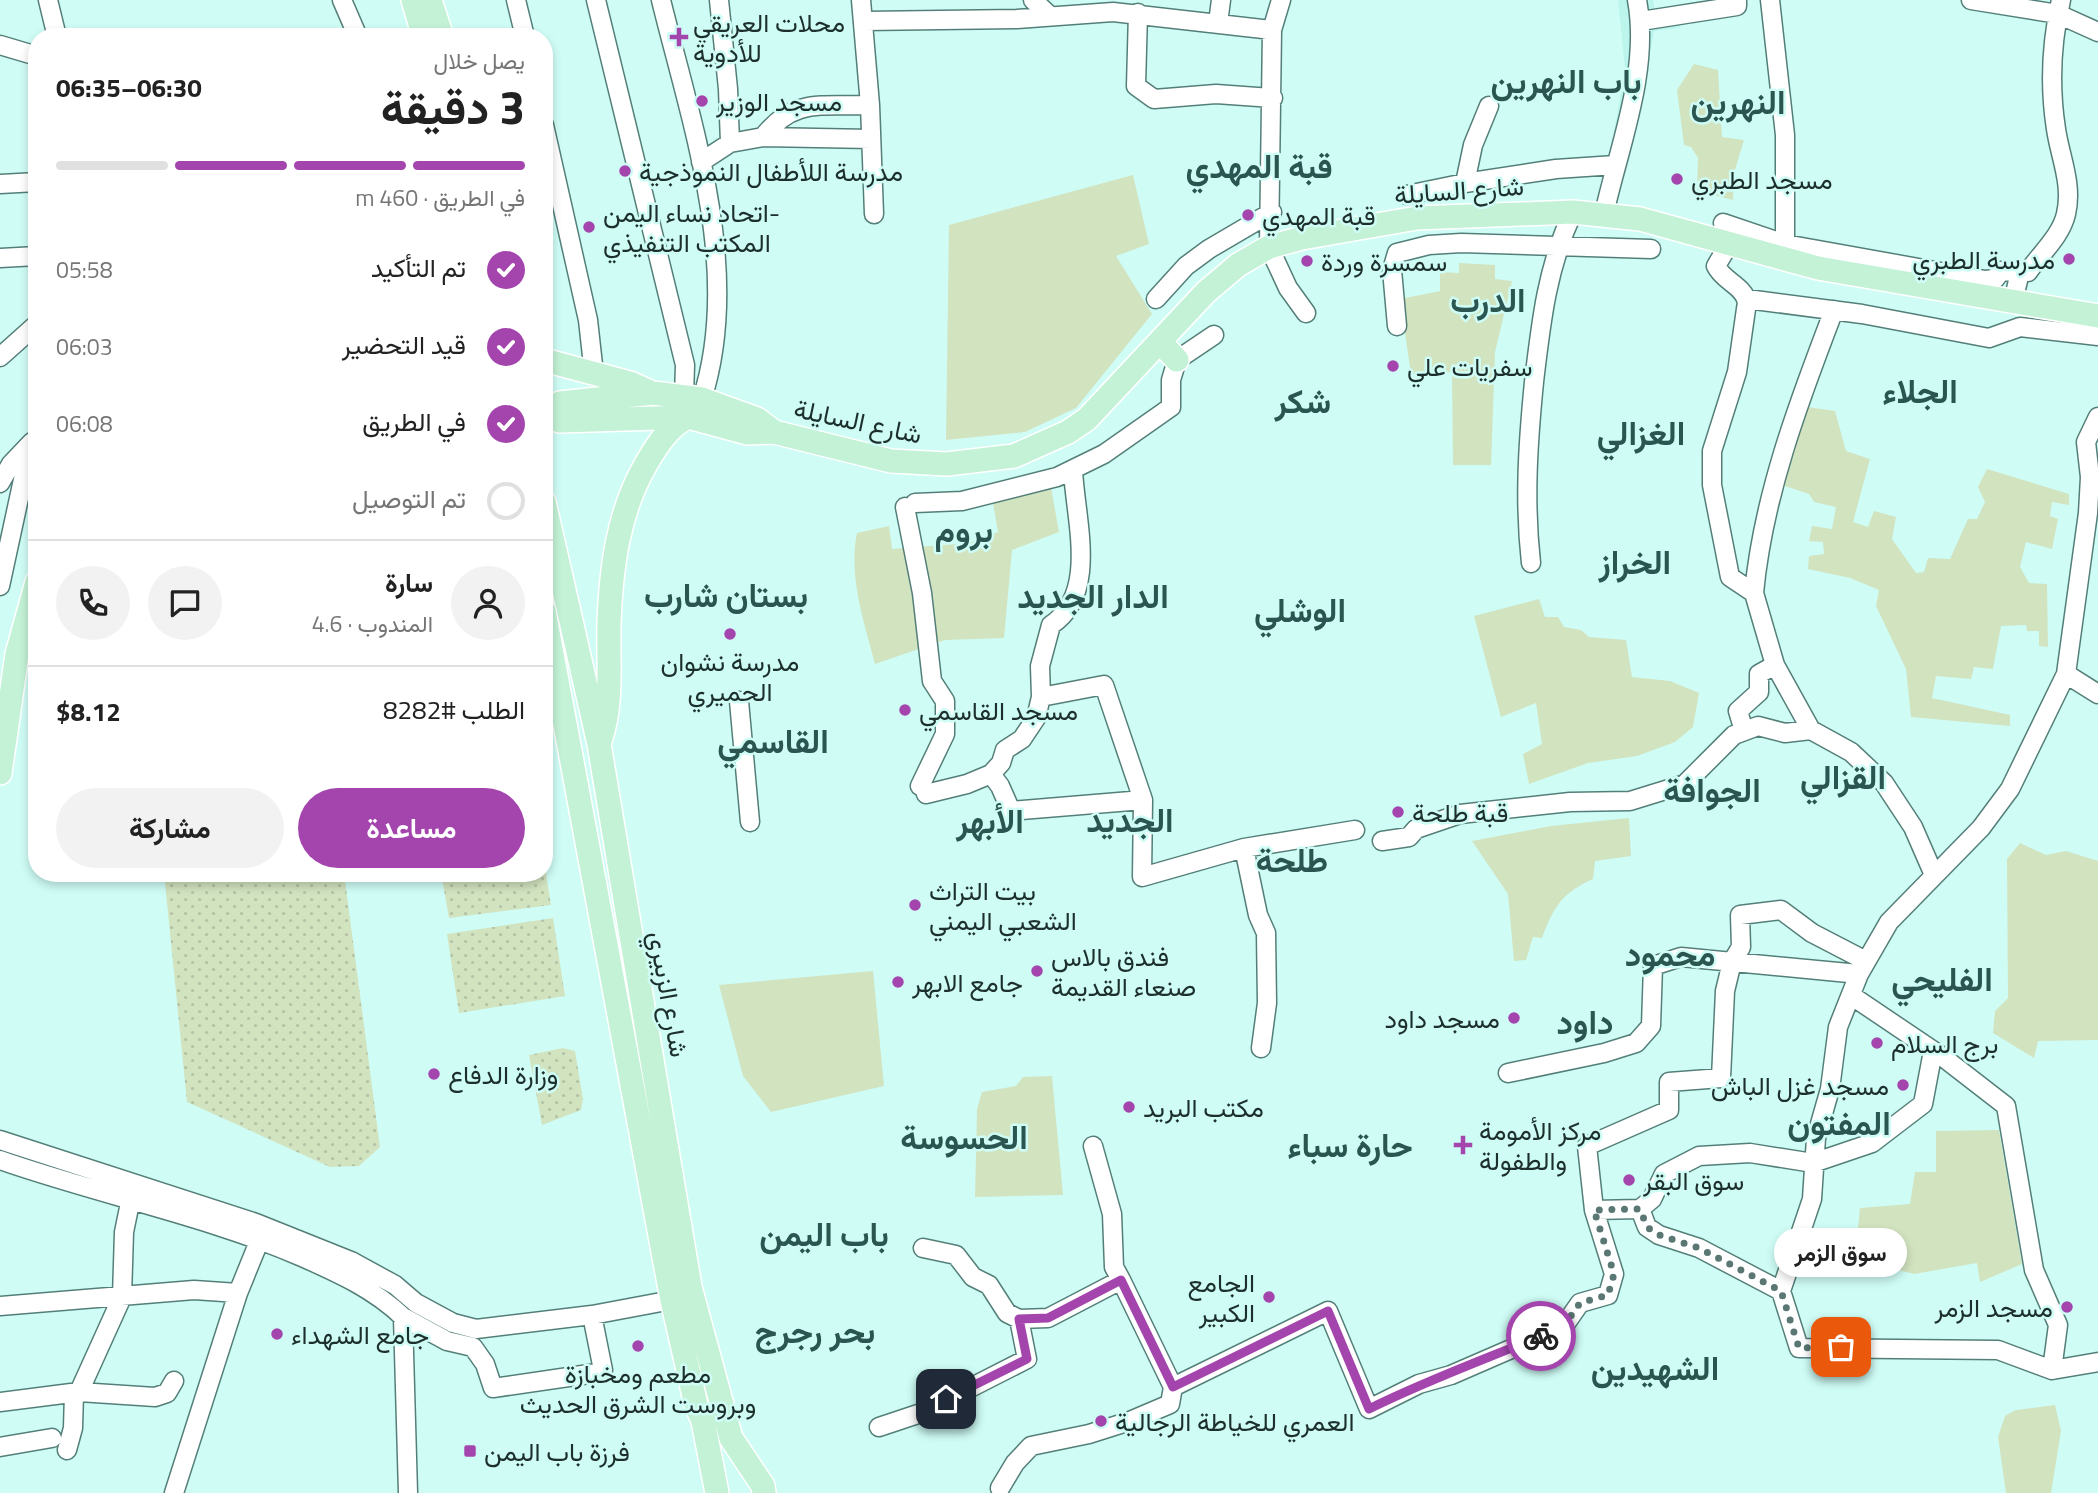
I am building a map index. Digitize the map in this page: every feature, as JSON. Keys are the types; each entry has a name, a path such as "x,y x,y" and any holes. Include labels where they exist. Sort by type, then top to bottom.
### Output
{"main road":[{"path":"413,0 421,28"},
{"path":"430,0 439,28"},
{"name":"شارع السايلة","path":"553,408 560,403 653,393 691,404 747,433 774,432 891,461 947,464 1014,456 1068,432 1087,419 1206,292 1238,265 1269,247 1313,236 1417,218 1573,212 1640,219 1726,233 1818,268 2098,316"},
{"path":"1161,343 1177,360"},
{"path":"553,363 630,383 653,393 645,408 601,411 575,421"},
{"path":"598,744 608,710 609,623 622,521 636,482 651,456 691,404"},
{"name":"شارع السايلة","path":"553,418 575,421 691,404"},
{"name":"شارع الزبيري","path":"553,542 598,744 690,1287 731,1438 766,1491"},
{"path":"0,773 17,654 28,614"},
{"name":"شارع الزبيري","path":"553,658 672,1300 695,1405"},
{"path":"591,856 605,875 615,871 618,864"},
{"path":"695,1405 692,1432 700,1493"},
{"path":"695,1405 703,1420 717,1493"}],"street":[{"path":"48,0 55,28"},
{"path":"342,0 354,28"},
{"path":"516,0 523,28"},
{"path":"596,0 685,366 691,404"},
{"path":"661,0 701,162 718,256 709,378 691,404"},
{"path":"719,0 729,89 730,144"},
{"path":"861,0 870,104 873,214"},
{"path":"1033,0 1050,16"},
{"path":"1218,23 1222,0"},
{"path":"1281,0 1272,30 1272,212 1269,247 1287,288 1306,313"},
{"path":"1604,214 1635,92 1641,21 1637,0"},
{"path":"1641,21 1737,6 1737,0"},
{"path":"1770,0 1785,135 1785,244"},
{"path":"1972,0 2059,7 2098,32"},
{"path":"864,20 1050,16 1113,6 1138,13 1272,30"},
{"path":"2059,7 2051,53 2051,92 2069,193 2066,216 2056,237 2028,272 2001,271 1995,279 1984,280 1726,233 1716,266 1721,276 1747,299 1834,310 1989,338 2020,327 2098,336"},
{"path":"1138,13 1136,86 1154,99 1171,100 1216,94 1273,98"},
{"path":"0,46 28,54"},
{"path":"762,137 777,118 794,108 870,104"},
{"path":"1465,183 1473,145 1489,106"},
{"path":"701,162 730,144 762,137 871,139"},
{"path":"553,165 588,320 594,374"},
{"path":"1407,195 1556,169 1615,165"},
{"path":"0,184 28,182"},
{"path":"1156,299 1186,266 1209,248 1272,212"},
{"path":"1531,563 1525,517 1526,473 1540,328 1557,247 1573,212"},
{"path":"1397,326 1392,270 1397,253 1453,243 1651,249"},
{"path":"0,258 28,256"},
{"path":"2014,302 2020,272"},
{"path":"1747,299 1737,372 1712,451 1712,485 1730,577 1754,593"},
{"path":"1834,310 1800,397 1757,555 1754,593 1775,664 1811,730 1851,752 1884,783 1913,827 1934,875"},
{"path":"0,357 28,332"},
{"path":"1073,470 1080,575 1066,616 1051,625 1040,666 1041,697 1036,718 1023,739 1005,750 1000,763 991,774 967,784 923,790 945,734 945,701 932,681 910,505 962,501 1073,470 1104,454 1171,407 1171,380 1177,360 1214,335"},
{"path":"2098,416 2086,442 2090,477 2088,513 2066,674 2010,789 1981,828 1889,922 1863,968 1838,1027 1830,1089 1813,1163 1812,1199 1781,1291 1799,1348 1998,1350 2052,1370 2098,1362"},
{"path":"0,483 11,464 28,448"},
{"path":"0,586 28,464"},
{"path":"1744,731 1738,711 1759,692 1759,674 1775,664"},
{"path":"2066,674 2098,694"},
{"path":"1041,697 1104,685 1143,800 1142,877 1244,848 1355,830"},
{"path":"739,701 750,822"},
{"path":"1382,841 1409,837 1416,829 1460,814 1570,802 1630,801 1685,783 1734,735 1744,731 1758,726 1785,733 1811,730"},
{"path":"991,774 1000,786 1011,811 1143,800"},
{"path":"1244,848 1258,915 1266,933 1267,1003 1261,1048"},
{"path":"1173,1387 1328,1311 1369,1409 1419,1384 1451,1375 1564,1326 1580,1303 1608,1295 1614,1274 1594,1210 1587,1146 1669,1110 1669,1082 1721,1078 1725,991 1732,962 1741,947 1740,915 1781,910 1863,968"},
{"path":"1508,1073 1541,1068 1636,1043 1651,1026 1653,966 1681,957 1863,968"},
{"path":"1852,996 1933,1051 2006,1106 2034,1270 2058,1325 2052,1370"},
{"path":"1594,1210 1640,1209 1652,1199 1664,1174 1699,1156 1750,1153 1813,1163 1872,1143 1923,1104 1933,1051"},
{"path":"0,1140 256,1223 351,1261 395,1285 416,1303 453,1324 476,1329 592,1315 672,1300"},
{"path":"1000,1488 1015,1463 1031,1446 1089,1434 1170,1404 1173,1387 1114,1267 1112,1214 1093,1146"},
{"path":"0,1160 260,1239 324,1267 383,1298 402,1317 447,1341 473,1347 485,1364 493,1388 603,1370 592,1315"},
{"path":"67,1450 73,1428 77,1393 122,1297 124,1232 131,1198"},
{"path":"1640,1209 1647,1227 1659,1235 1699,1248 1781,1291"},
{"path":"174,1493 239,1293 260,1239"},
{"path":"923,1248 956,1255 973,1277 989,1286 1007,1313 1019,1319 1048,1318 1121,1280"},
{"path":"0,1306 194,1290 239,1293"},
{"path":"402,1317 408,1493"},
{"path":"878,1427 921,1413 1027,1359 1019,1319"},
{"path":"0,1402 77,1393 155,1398 167,1393 174,1381"},
{"path":"0,1447 52,1438"}],"shaded area":[{"path":"1618,0 1653,0 1655,11 1676,9 1680,28 1654,31 1628,165 1609,161 1625,69"},
{"path":"1694,64 1718,70 1722,137 1744,140 1734,173 1733,200 1697,191 1698,158 1691,147 1684,145 1677,90"},
{"path":"1133,175 1149,244 1116,256 1152,314 1076,408 1025,432 946,440 949,225"},
{"path":"1459,263 1495,265 1495,279 1512,281 1495,352 1491,465 1453,465 1452,372 1411,374 1400,299 1440,291 1440,272 1459,273"},
{"path":"1801,406 1835,411 1846,451 1870,459 1853,522 1868,527 1874,511 1896,517 1892,539 1916,573 1924,572 1928,558 1950,559 1968,519 1977,519 1985,502 1978,487 1987,469 2069,494 2069,505 2052,502 2050,516 2058,519 2052,549 2026,542 2020,567 2029,583 2047,584 2048,647 2039,646 2039,631 2027,631 2026,625 2001,626 1993,669 1974,667 1971,679 1936,676 1932,698 2010,715 2010,726 1911,717 1906,669 1876,606 1879,590 1850,578 1808,569 1809,556 1824,554 1823,542 1809,541 1812,526 1832,529 1836,507 1814,502 1809,494 1776,483"},
{"path":"1050,482 1059,532 1012,550 1004,638 945,640 875,664 856,582 854,566 857,533 889,526 892,549 969,543 998,532 992,497"},
{"path":"1539,599 1545,617 1558,617 1564,627 1581,630 1589,637 1626,640 1632,677 1670,681 1699,693 1693,727 1675,742 1637,756 1588,763 1529,784 1523,754 1542,744 1536,703 1501,717 1474,616"},
{"path":"1629,818 1631,856 1595,861 1593,879 1566,895 1555,909 1542,938 1533,937 1526,960 1514,961 1508,894 1472,841 1551,826"},
{"path":"2020,843 2046,855 2066,851 2098,861 2098,1040 2038,1041 2034,1058 1993,1033 1995,1011 2008,998 2007,859"},
{"path":"165,882 345,882 380,1147 359,1166 330,1167 187,1102"},
{"path":"443,882 547,882 551,905 449,918"},
{"path":"553,918 565,996 459,1013 447,934"},
{"path":"873,971 884,1086 771,1112 743,1076 719,985"},
{"path":"563,1048 575,1051 583,1099 581,1110 542,1125 529,1055"},
{"path":"1052,1076 1063,1195 975,1197 977,1109 982,1092 1016,1086 1023,1077"},
{"path":"1999,1130 2022,1264 1980,1282 1977,1263 1914,1274 1872,1263 1871,1243 1857,1238 1860,1208 1910,1204 1915,1172 1936,1172 1936,1131"},
{"path":"2055,1405 2061,1431 2051,1493 2006,1493 1998,1437 2005,1416 2016,1410"}],"way so far":[{"path":"1541,1336 1564,1326 1580,1303 1608,1295 1614,1274 1594,1210 1640,1209 1647,1227 1659,1235 1699,1248 1781,1291 1799,1348 1841,1347"}],"place":[{"name":"محلات العريقي للأدوية","path":"679,37"},
{"name":"مسجد الوزير","path":"702,101"},
{"name":"مدرسة اللأطفال النموذجية","path":"625,171"},
{"name":"مسجد الطبري","path":"1677,179"},
{"name":"قبة المهدي","path":"1248,215"},
{"name":"اتحاد نساء اليمن- المكتب التنفيذي","path":"589,227"},
{"name":"مدرسة الطبري","path":"2069,259"},
{"name":"سمسرة وردة","path":"1307,261"},
{"name":"سفريات علي","path":"1393,366"},
{"name":"مدرسة نشوان الحميري","path":"730,634"},
{"name":"مسجد القاسمي","path":"905,710"},
{"name":"قبة طلحة","path":"1398,812"},
{"name":"بيت التراث الشعبي اليمني","path":"915,905"},
{"name":"فندق بالاس صنعاء القديمة","path":"1037,971"},
{"name":"جامع الابهر","path":"898,982"},
{"name":"مسجد داود","path":"1514,1018"},
{"name":"برج السلام","path":"1877,1043"},
{"name":"وزارة الدفاع","path":"434,1074"},
{"name":"مسجد غزل الباش","path":"1903,1085"},
{"name":"مكتب البريد","path":"1129,1107"},
{"name":"مركز الأمومة والطفولة","path":"1463,1145"},
{"name":"سوق البقر","path":"1629,1180"},
{"name":"الجامع الكبير","path":"1269,1297"},
{"name":"مسجد الزمر","path":"2067,1307"},
{"name":"جامع الشهداء","path":"277,1334"},
{"name":"مطعم ومخبازة وبروست الشرق الحديث","path":"638,1346"},
{"name":"سوق الزمر","path":"1841,1347"},
{"name":"العمري للخياطة الرجالية","path":"1101,1421"},
{"name":"فرزة باب اليمن","path":"470,1451"}],"district":[{"name":"باب النهرين","path":"1566,81"},
{"name":"النهرين","path":"1738,102"},
{"name":"قبة المهدي","path":"1259,166"},
{"name":"الدرب","path":"1488,300"},
{"name":"الجلاء","path":"1920,391"},
{"name":"شكر","path":"1303,401"},
{"name":"الغزالي","path":"1641,433"},
{"name":"بروم","path":"964,530"},
{"name":"الخراز","path":"1635,562"},
{"name":"بستان شارب","path":"726,595"},
{"name":"الدار الجديد","path":"1093,596"},
{"name":"الوشلي","path":"1300,610"},
{"name":"القاسمي","path":"773,741"},
{"name":"القزالي","path":"1843,777"},
{"name":"الجوافة","path":"1712,790"},
{"name":"الجديد","path":"1130,820"},
{"name":"الأبهر","path":"990,821"},
{"name":"طلحة","path":"1292,860"},
{"name":"محمود","path":"1670,954"},
{"name":"الفليحي","path":"1942,979"},
{"name":"داود","path":"1585,1022"},
{"name":"المفتون","path":"1839,1123"},
{"name":"الحسوسة","path":"964,1137"},
{"name":"حارة سباء","path":"1350,1145"},
{"name":"باب اليمن","path":"824,1234"},
{"name":"بحر رجرج","path":"815,1331"},
{"name":"الشهيدين","path":"1655,1368"}],"route":[{"path":"946,1399 1027,1359 1019,1319 1048,1318 1121,1280 1173,1387 1328,1311 1369,1409 1419,1384 1451,1375 1541,1336"}]}
